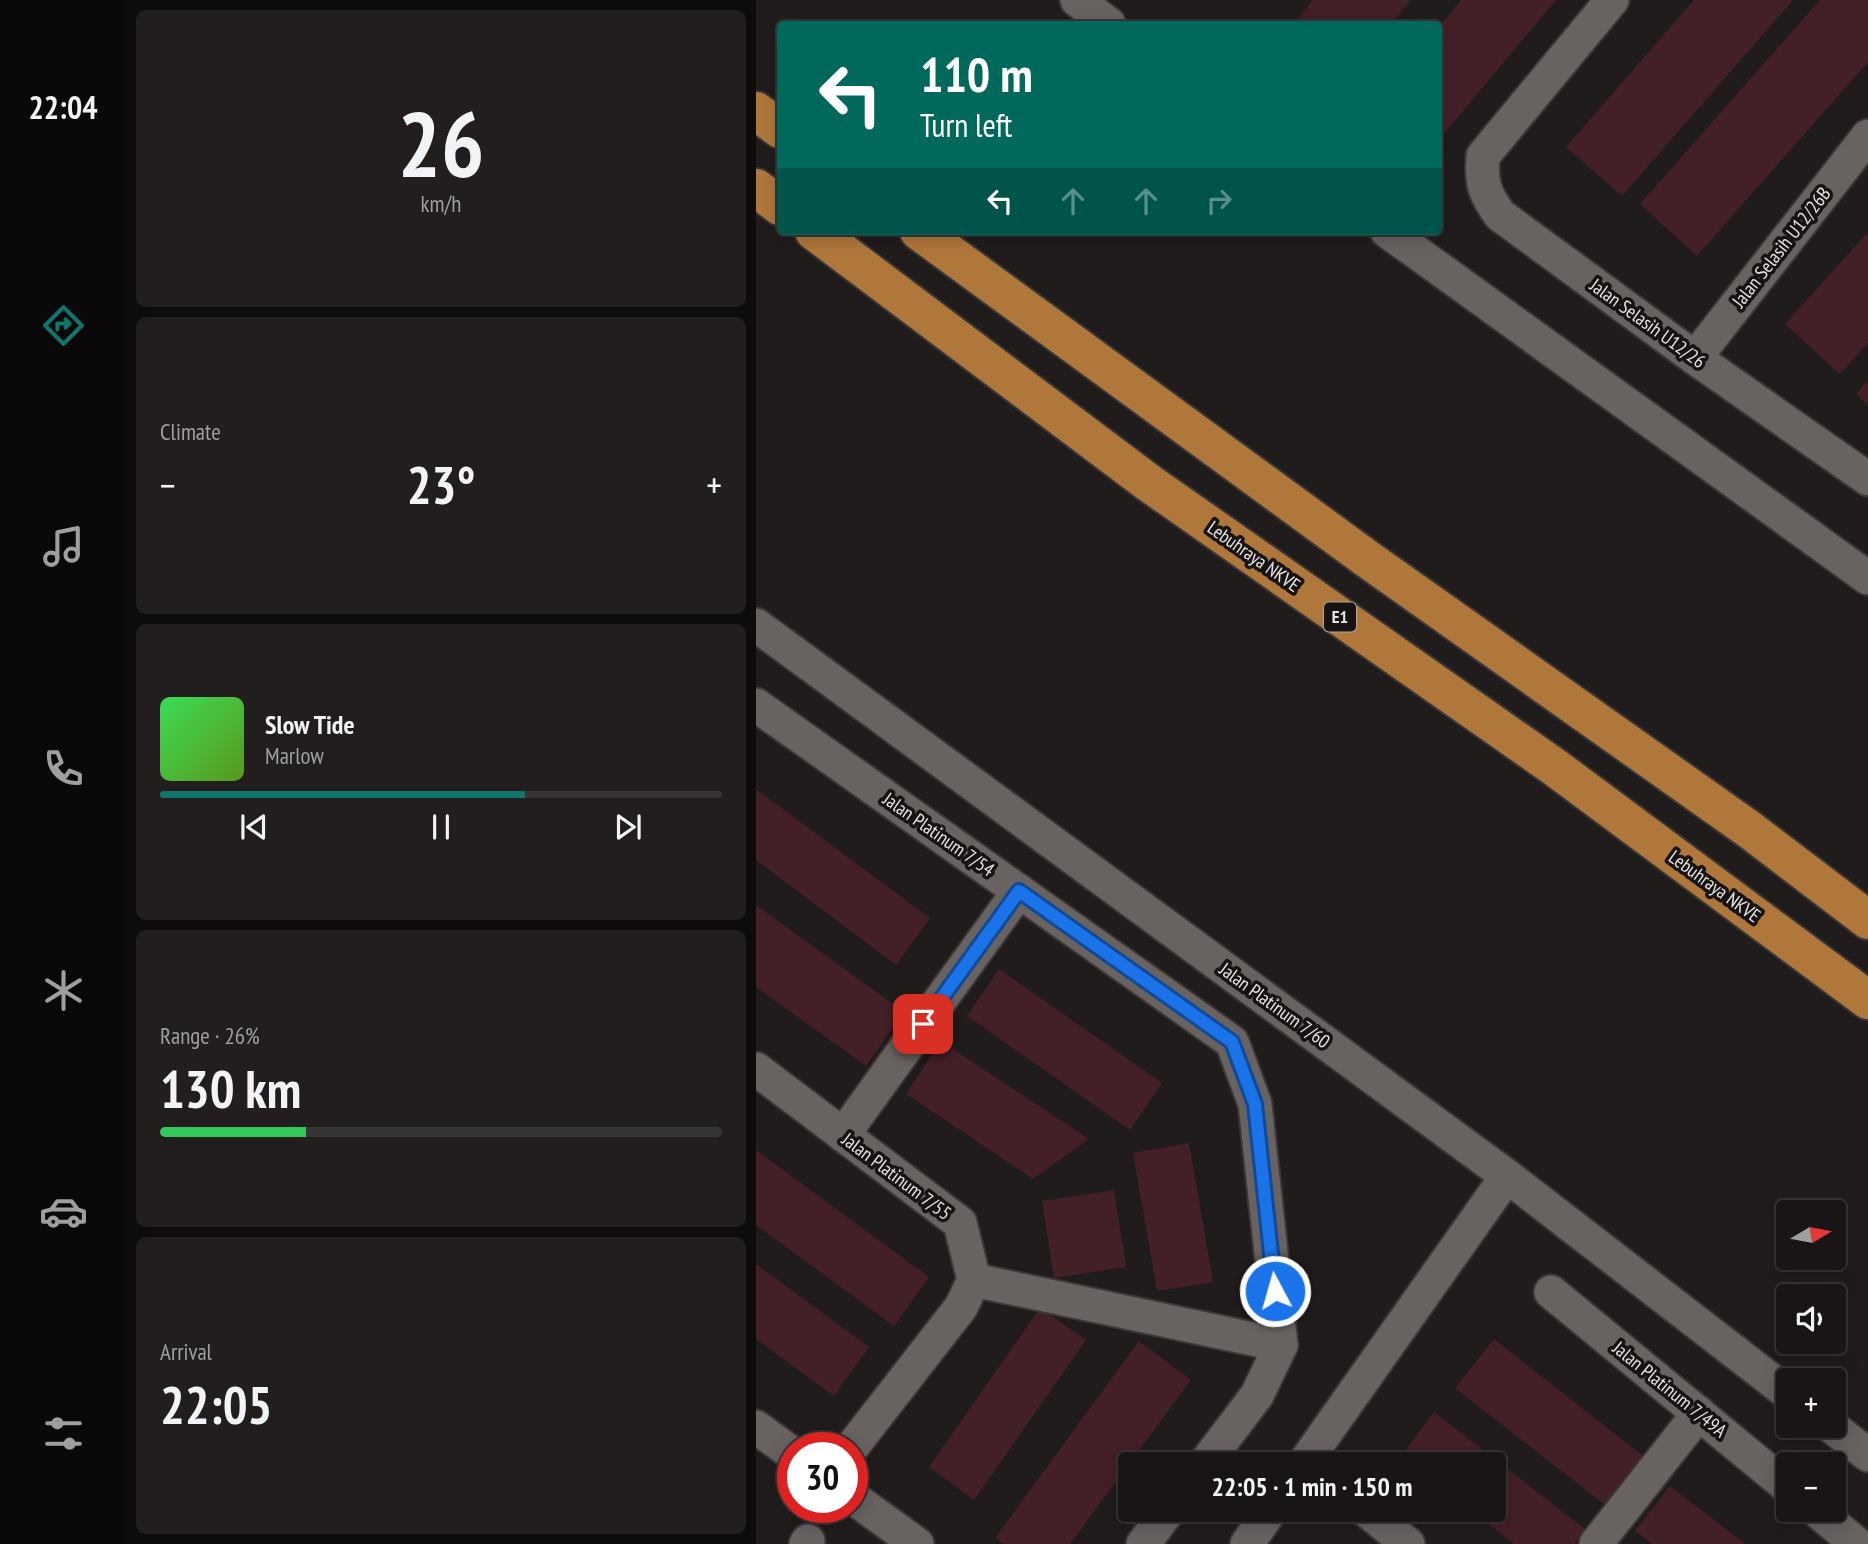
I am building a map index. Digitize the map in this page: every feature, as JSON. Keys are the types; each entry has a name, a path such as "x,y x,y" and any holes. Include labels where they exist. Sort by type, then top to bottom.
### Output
{"highway":[{"path":"756,111 777,127"},
{"path":"756,188 777,204"},
{"name":"Lebuhraya NKVE","path":"819,235 1149,483 1553,766 1868,1000"},
{"path":"924,235 1366,558 1750,830 1868,920"}],"street":[{"path":"1077,0 1105,21"},
{"name":"Jalan Selasih U12/26","path":"1612,0 1483,156 1481,177 1486,196 1500,215 1695,358 1868,479"},
{"name":"Jalan Selasih U12/26B","path":"1695,358 1868,136"},
{"path":"1393,235 1868,578"},
{"name":"Jalan Platinum 7/60","path":"756,625 1507,1176 1776,1385"},
{"name":"Jalan Platinum 7/54","path":"756,705 1232,1042 1255,1104 1281,1345"},
{"path":"843,1135 1019,891"},
{"name":"Jalan Platinum 7/55","path":"761,1083 843,1135 960,1223 974,1280"},
{"path":"1316,1452 1507,1176"},
{"path":"864,1432 961,1307 974,1280 1281,1345 1256,1395 1214,1452"},
{"name":"Jalan Platinum 7/49A","path":"1551,1292 1776,1477"},
{"path":"1597,1544 1699,1413"},
{"path":"756,1427 777,1442"},
{"path":"1846,1438 1868,1455"},
{"path":"868,1509 917,1544"},
{"path":"1143,1544 1160,1522"},
{"path":"1247,1544 1263,1522"},
{"path":"1830,1522 1857,1544"},
{"path":"1369,1525 1408,1544"}],"building":[{"path":"1313,0 1411,0 1394,21 1296,21"},
{"path":"1461,0 1556,0 1442,136 1442,23"},
{"path":"1694,0 1793,0 1622,196 1566,147"},
{"path":"1820,0 1868,0 1868,62 1697,256 1640,204"},
{"path":"1868,232 1868,343 1840,374 1785,324"},
{"path":"1868,380 1868,405 1856,394"},
{"path":"756,789 930,918 896,965 756,860"},
{"path":"756,905 904,1012 866,1066 756,987"},
{"path":"999,969 1162,1083 1130,1130 967,1016"},
{"path":"941,1041 1089,1139 1033,1179 906,1094"},
{"path":"1189,1143 1213,1282 1157,1291 1133,1153"},
{"path":"756,1150 929,1277 894,1326 756,1225"},
{"path":"1114,1190 1126,1267 1054,1278 1042,1201"},
{"path":"756,1264 869,1347 834,1396 756,1339"},
{"path":"1040,1308 1086,1340 974,1500 929,1467"},
{"path":"1494,1339 1643,1456 1605,1505 1455,1388"},
{"path":"1139,1341 1191,1380 1138,1452 1118,1452 1118,1479 1070,1544 1004,1544 995,1538"},
{"path":"1434,1412 1486,1452 1404,1452"},
{"path":"1506,1468 1585,1529 1574,1544 1514,1544 1486,1522 1506,1522"},
{"path":"1670,1486 1745,1544 1652,1544 1635,1531"}],"route":[{"path":"923,1024 1019,891 1232,1042 1255,1104 1275,1291"}]}
